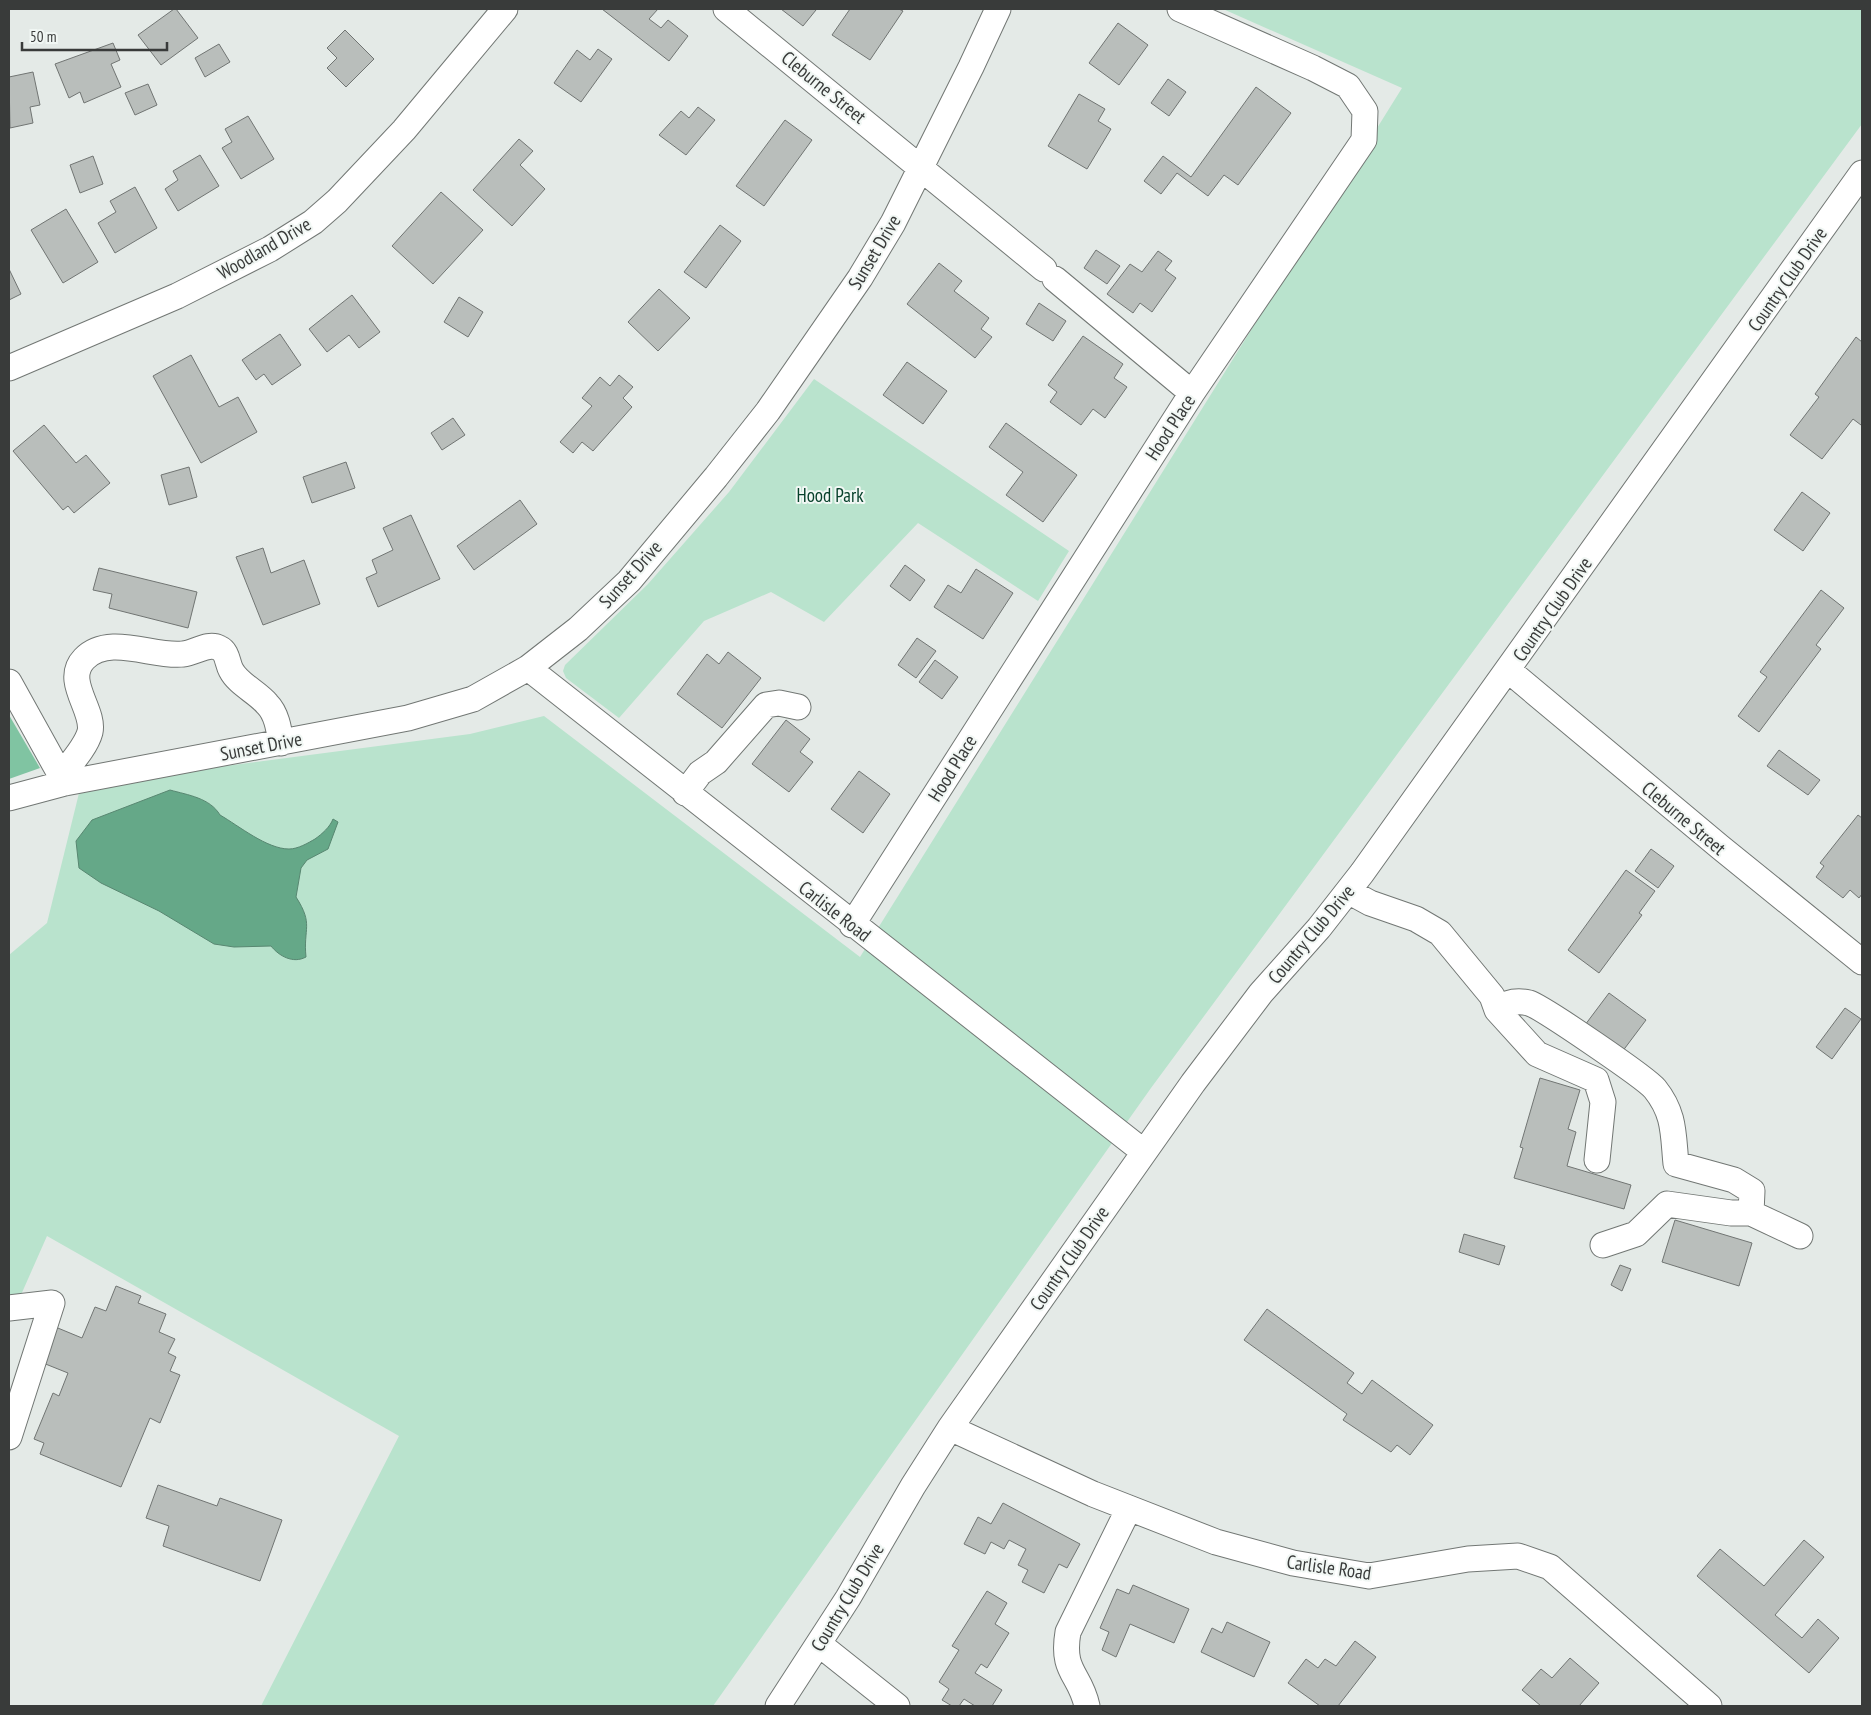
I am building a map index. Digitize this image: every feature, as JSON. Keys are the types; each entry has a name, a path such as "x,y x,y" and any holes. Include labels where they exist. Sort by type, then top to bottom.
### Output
{"street":[{"name":"Woodland Drive","path":"9,368 177,296 270,249 312,222 337,201 404,130 505,9"},
{"name":"Cleburne Street","path":"726,9 921,166 1192,393"},
{"name":"Sunset Drive","path":"9,798 63,780 282,743 408,718 473,699 528,668 578,629 629,581 768,411 860,278 893,223 971,68 998,9"},
{"name":"Hood Place","path":"852,925 1192,393 1364,140 1365,111 1348,86 1313,68 1180,9"},
{"name":"Country Club Drive","path":"778,1706 819,1644 950,1428 1144,1152 1261,993 1319,928 1348,891 1862,173"},
{"path":"63,780 90,732 90,723 78,686 78,672 84,659 110,647 129,647 163,654 182,655 212,645 222,648 231,671 269,705 276,719 282,743"},
{"name":"Carlisle Road","path":"528,668 852,925 1144,1152"},
{"name":"Cleburne Street","path":"1508,670 1720,847 1862,962"},
{"path":"9,682 63,780"},
{"path":"685,793 700,773 716,762 766,705 779,702 798,707"},
{"path":"1348,891 1370,903 1416,918 1440,933 1492,996 1496,1008 1537,1054 1596,1080 1603,1102 1597,1160"},
{"path":"1496,1008 1508,1002 1529,1003 1654,1088 1671,1115 1676,1164 1668,1204 1636,1234 1604,1245"},
{"path":"1676,1164 1734,1180 1752,1191 1751,1213"},
{"path":"1668,1204 1731,1213 1751,1213 1800,1236"},
{"path":"9,1308 52,1303 9,1437"},
{"name":"Carlisle Road","path":"950,1428 1093,1494 1216,1542 1293,1564 1369,1576 1468,1559 1518,1556 1550,1566 1698,1703"},
{"path":"1087,1706 1067,1664 1065,1648 1068,1632 1129,1508"},
{"path":"819,1644 897,1706"}],"green space":[{"path":"1223,9 1862,9 1862,124 1151,1088 713,1706 261,1706 399,1436 47,1236 9,1322 9,955 47,923 81,785 470,734 544,716 860,957 1402,88"},
{"name":"Hood Park","path":"814,379 1069,551 1038,601 918,523 824,622 771,592 704,621 619,718 566,678 563,671 565,665 648,584 729,492"}],"shaded area":[{"path":"9,715 40,768 9,779"},
{"path":"170,790 205,801 216,809 220,815 244,831 280,848 292,849 303,846 323,833 333,819 338,822 328,849 307,860 301,868 296,897 305,914 307,927 306,957 296,960 287,958 271,946 234,947 214,944 159,911 101,883 79,868 76,841 92,820"}],"building":[{"path":"176,9 198,38 161,65 138,35"},
{"path":"602,9 658,9 649,19 661,28 668,20 688,36 669,61"},
{"path":"781,9 814,9 816,10 803,26"},
{"path":"850,9 899,9 903,11 870,60 832,35"},
{"path":"1118,23 1148,45 1119,85 1089,63"},
{"path":"345,30 374,59 346,87 327,68 337,58 327,48"},
{"path":"113,43 120,60 111,64 121,87 84,103 80,92 69,98 55,64"},
{"path":"219,44 230,62 205,77 195,58"},
{"path":"598,49 612,59 581,102 554,83 577,50 590,60"},
{"path":"33,72 40,105 30,107 33,123 10,128 9,77"},
{"path":"1168,79 1186,92 1169,116 1151,103"},
{"path":"148,84 157,105 135,115 125,93"},
{"path":"1256,87 1291,113 1238,185 1224,175 1208,196 1177,173 1161,194 1144,181 1163,156 1191,177"},
{"path":"1079,94 1105,109 1098,121 1111,129 1087,169 1048,146"},
{"path":"698,107 715,120 686,155 659,135 681,111 689,118"},
{"path":"248,116 274,159 241,179 222,148 232,142 225,129"},
{"path":"785,120 812,140 764,206 736,186"},
{"path":"519,139 533,151 520,165 545,189 512,226 473,190"},
{"path":"200,155 219,186 178,211 165,189 178,180 173,171"},
{"path":"93,156 103,184 80,193 70,165"},
{"path":"135,187 157,228 115,253 98,223 116,212 110,201"},
{"path":"441,192 483,230 433,284 392,246"},
{"path":"66,209 98,262 63,283 31,230"},
{"path":"720,225 741,241 706,288 684,272"},
{"path":"1096,250 1120,266 1107,284 1084,268"},
{"path":"1158,251 1172,261 1165,270 1176,278 1152,312 1140,303 1133,313 1107,294 1130,264 1142,272"},
{"path":"939,263 962,281 954,291 989,318 981,329 992,337 975,358 907,304"},
{"path":"9,269 21,294 9,300"},
{"path":"659,289 690,318 658,351 628,322"},
{"path":"352,295 380,332 359,348 349,335 327,352 309,329"},
{"path":"459,297 483,312 468,337 444,322"},
{"path":"1039,303 1066,321 1053,341 1026,324"},
{"path":"280,334 301,365 272,385 264,374 256,380 242,360"},
{"path":"1083,336 1123,364 1114,378 1127,387 1105,418 1093,409 1081,425 1050,402 1057,392 1048,385"},
{"path":"1856,337 1862,342 1862,423 1861,425 1853,419 1822,459 1790,435 1819,397 1815,394"},
{"path":"191,355 219,407 238,397 257,432 201,463 153,376"},
{"path":"907,362 947,391 923,424 883,395"},
{"path":"619,375 633,387 623,398 632,407 593,451 582,442 573,453 560,442 592,406 582,398 600,377 610,386"},
{"path":"453,418 465,435 442,450 431,433"},
{"path":"1006,423 1077,475 1043,522 1006,495 1023,472 989,447"},
{"path":"44,425 76,463 86,455 110,483 74,513 68,506 63,510 13,451"},
{"path":"346,462 355,488 312,503 303,477"},
{"path":"189,467 197,497 169,505 161,475"},
{"path":"1802,492 1830,513 1803,551 1774,530"},
{"path":"520,500 537,524 474,570 457,546"},
{"path":"411,515 440,579 378,607 366,578 377,573 372,560 393,550 383,528"},
{"path":"263,548 271,573 304,560 320,604 263,625 236,557"},
{"path":"905,565 925,580 910,601 890,586"},
{"path":"99,568 197,592 188,628 109,608 112,594 93,590"},
{"path":"976,569 1013,593 983,639 934,607 948,585 961,593"},
{"path":"1821,590 1844,608 1816,645 1821,649 1759,732 1738,716 1767,677 1760,672"},
{"path":"917,638 936,651 916,678 898,665"},
{"path":"728,652 761,678 722,728 677,694 707,654 719,664"},
{"path":"935,660 958,677 942,699 919,682"},
{"path":"786,720 810,739 800,752 813,762 789,792 752,764"},
{"path":"1779,750 1820,780 1808,795 1767,766"},
{"path":"859,771 890,794 863,833 831,809"},
{"path":"1858,815 1862,818 1862,894 1859,898 1850,890 1843,898 1816,877 1824,866 1820,863"},
{"path":"1651,849 1674,866 1658,888 1635,871"},
{"path":"1626,870 1655,891 1639,913 1642,915 1599,973 1568,950"},
{"path":"1609,993 1646,1020 1622,1052 1585,1025"},
{"path":"1845,1008 1861,1019 1832,1059 1816,1047"},
{"path":"1540,1078 1580,1090 1568,1129 1576,1132 1567,1166 1631,1185 1624,1209 1514,1178 1523,1148 1520,1147"},
{"path":"1675,1220 1752,1243 1739,1286 1662,1262"},
{"path":"1464,1234 1505,1246 1499,1265 1459,1252"},
{"path":"1620,1265 1631,1269 1622,1291 1611,1285"},
{"path":"116,1286 141,1296 138,1303 166,1314 159,1332 175,1339 168,1353 176,1357 170,1371 180,1375 160,1423 150,1418 121,1487 40,1454 44,1443 34,1439 53,1393 59,1396 68,1373 38,1361 53,1326 82,1338 95,1307 106,1311"},
{"path":"1267,1309 1354,1373 1347,1383 1362,1394 1372,1380 1433,1425 1410,1455 1397,1445 1391,1452 1343,1420 1347,1414 1244,1340"},
{"path":"158,1485 217,1506 220,1498 282,1520 260,1581 163,1546 169,1526 146,1518"},
{"path":"1003,1503 1080,1544 1067,1568 1059,1564 1044,1593 1022,1582 1028,1570 1018,1565 1026,1549 1009,1540 1004,1549 991,1542 985,1554 964,1544 978,1517 991,1524"},
{"path":"1804,1540 1824,1557 1775,1615 1802,1638 1818,1619 1839,1638 1809,1673 1697,1576 1720,1549 1764,1586"},
{"path":"1133,1585 1189,1609 1174,1643 1130,1624 1116,1657 1102,1650 1109,1632 1100,1628 1117,1589 1129,1594"},
{"path":"987,1591 1007,1603 995,1624 1009,1633 987,1668 981,1664 975,1673 1002,1690 992,1706 975,1706 964,1699 959,1706 952,1706 942,1700 949,1689 939,1682 959,1650 952,1646"},
{"path":"1227,1622 1270,1642 1254,1677 1201,1652 1212,1628 1222,1633"},
{"path":"1355,1641 1376,1657 1338,1706 1320,1706 1288,1683 1306,1659 1318,1668 1325,1659 1336,1666"},
{"path":"1570,1658 1599,1683 1579,1706 1541,1706 1522,1690 1541,1669 1552,1678"}]}
